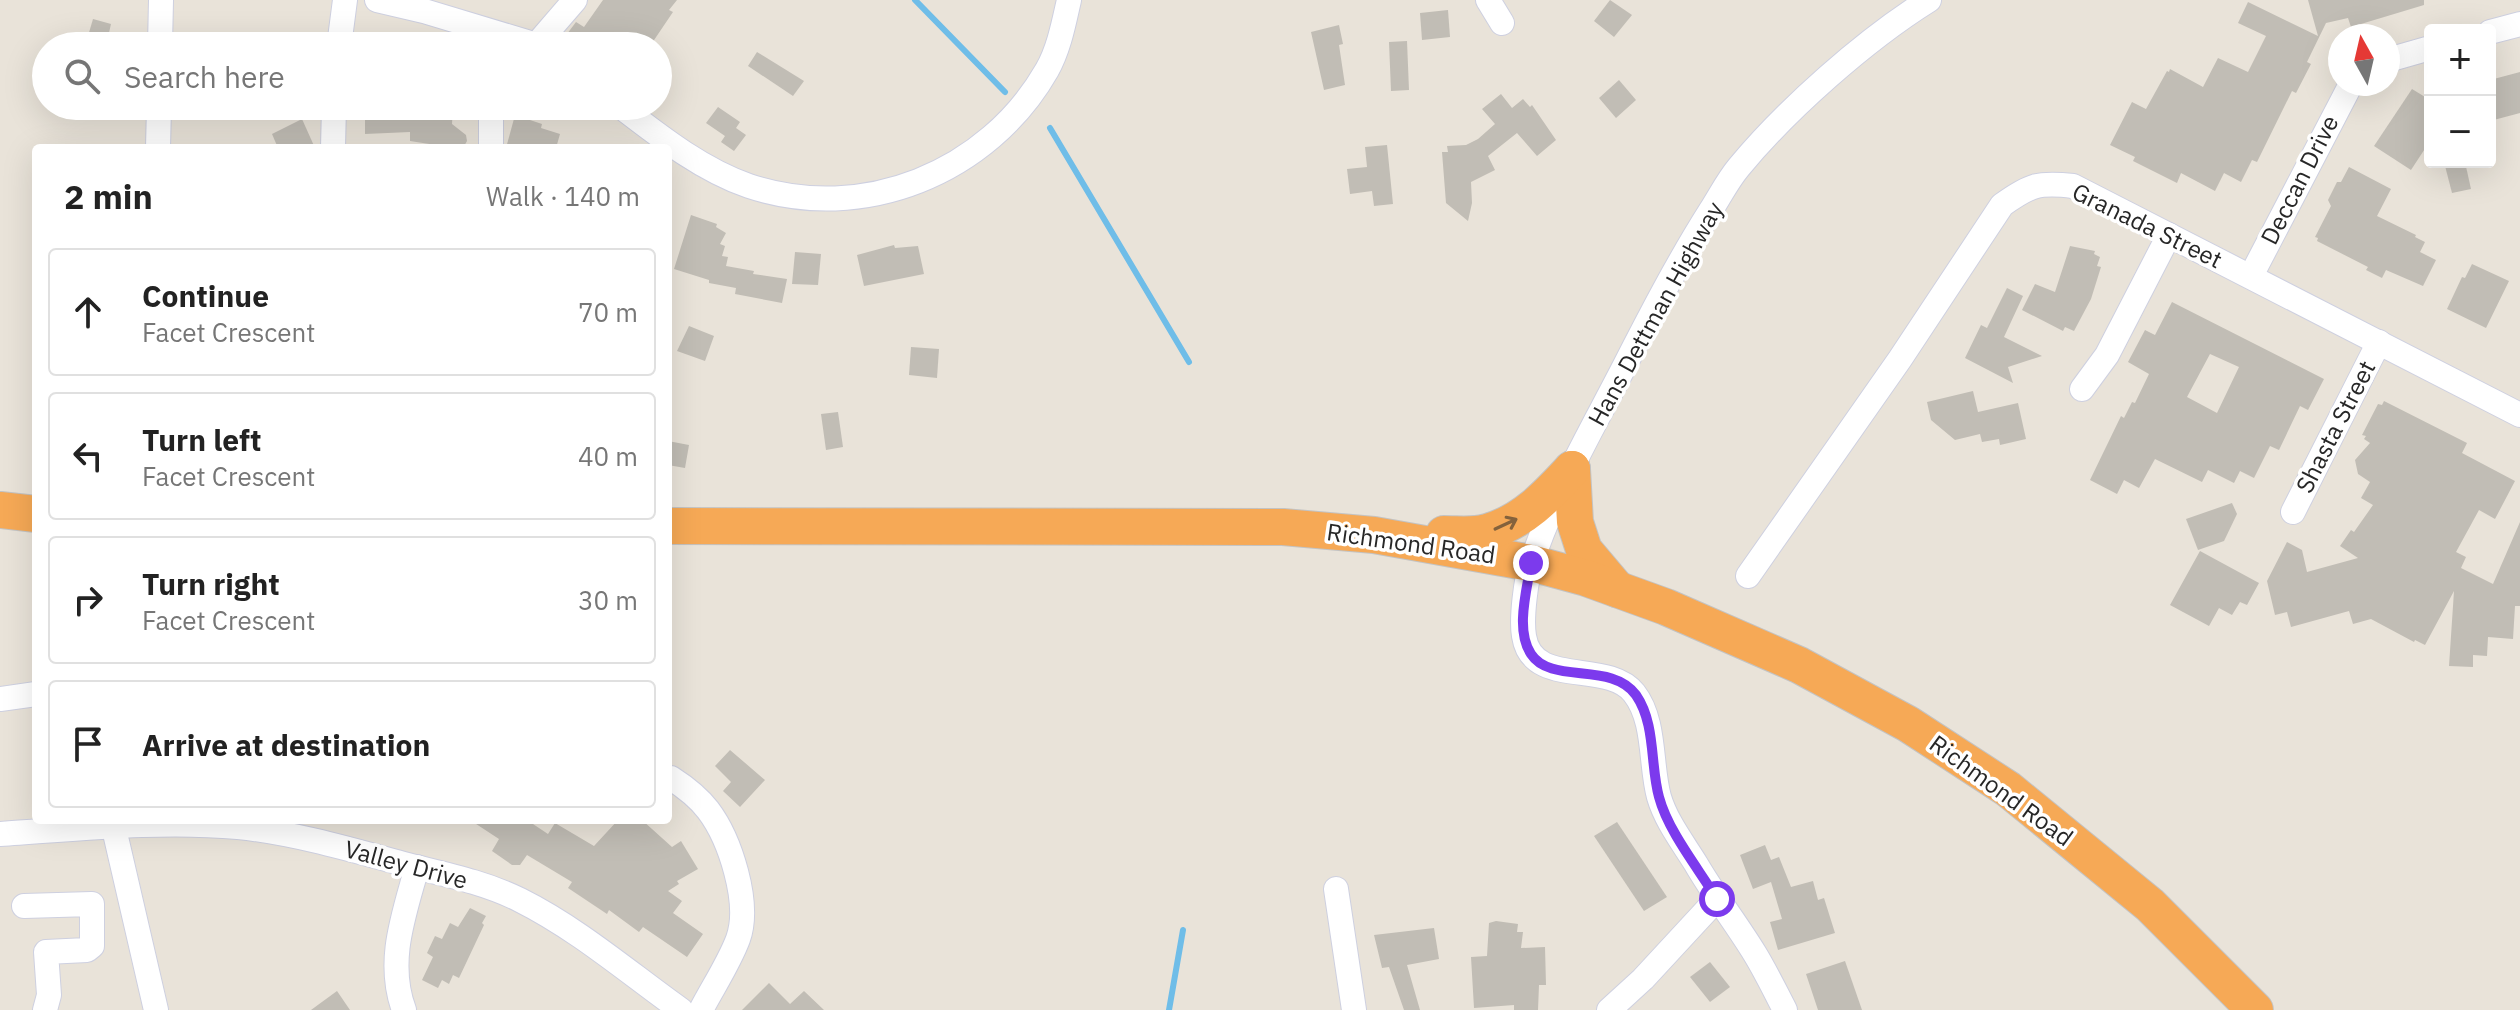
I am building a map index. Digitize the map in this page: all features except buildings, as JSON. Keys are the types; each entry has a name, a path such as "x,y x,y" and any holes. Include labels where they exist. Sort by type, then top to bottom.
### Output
{"highway":[{"path":"1374,535 1485,533 1507,525 1530,511 1572,469"},
{"path":"1572,469 1575,522 1584,550 1617,589"},
{"path":"0,510 32,514"},
{"name":"Richmond Road","path":"672,526 1283,527 1374,535 1531,563 1617,589 1799,665 1908,724 2008,789 2150,905 2255,1010"}],"street":[{"path":"160,32 161,0"},
{"path":"341,32 345,0"},
{"path":"377,0 482,32"},
{"path":"549,32 575,0"},
{"path":"1488,0 1502,23"},
{"name":"Hans Dettman Highway","path":"1785,1010 1756,955 1717,899 1665,814 1658,795 1650,736 1636,694 1625,683 1543,665 1531,655 1524,637 1531,563 1572,469 1686,249 1738,168 1808,96 1898,19 1929,0"},
{"path":"672,147 748,185 799,198 840,200 898,189 950,166 1001,131 1049,67 1063,3"},
{"path":"2496,30 2520,24"},
{"path":"2400,57 2424,50"},
{"name":"Deccan Drive","path":"2251,276 2345,96"},
{"path":"158,144 159,120"},
{"path":"333,144 334,120"},
{"path":"491,120 491,144"},
{"path":"637,120 667,144"},
{"name":"Granada Street","path":"1748,576 1900,359 2002,205 2025,188 2049,183 2073,186 2520,415"},
{"path":"2082,389 2107,355 2169,235"},
{"name":"Shasta Street","path":"2293,512 2379,342"},
{"path":"0,699 32,695"},
{"path":"672,779 690,791 709,811 723,834 741,894 739,937 701,1010"},
{"name":"Valley Drive","path":"0,834 102,824"},
{"path":"112,824 156,1010"},
{"name":"Valley Drive","path":"143,824 236,827 295,835 485,886 551,918 681,1010"},
{"path":"404,1010 395,975 396,945 417,867"},
{"path":"1336,889 1354,1010"},
{"path":"1609,1010 1643,979 1717,899"},
{"path":"24,906 92,904 92,946 87,950 46,952 49,995 45,1010"}],"waterway":[{"path":"915,0 1005,92"},
{"path":"1050,128 1189,362"},
{"path":"1169,1010 1183,930"}],"route":[{"path":"1531,563 1524,637 1531,655 1543,665 1625,683 1636,694 1650,736 1658,795 1665,814 1717,899"}]}
